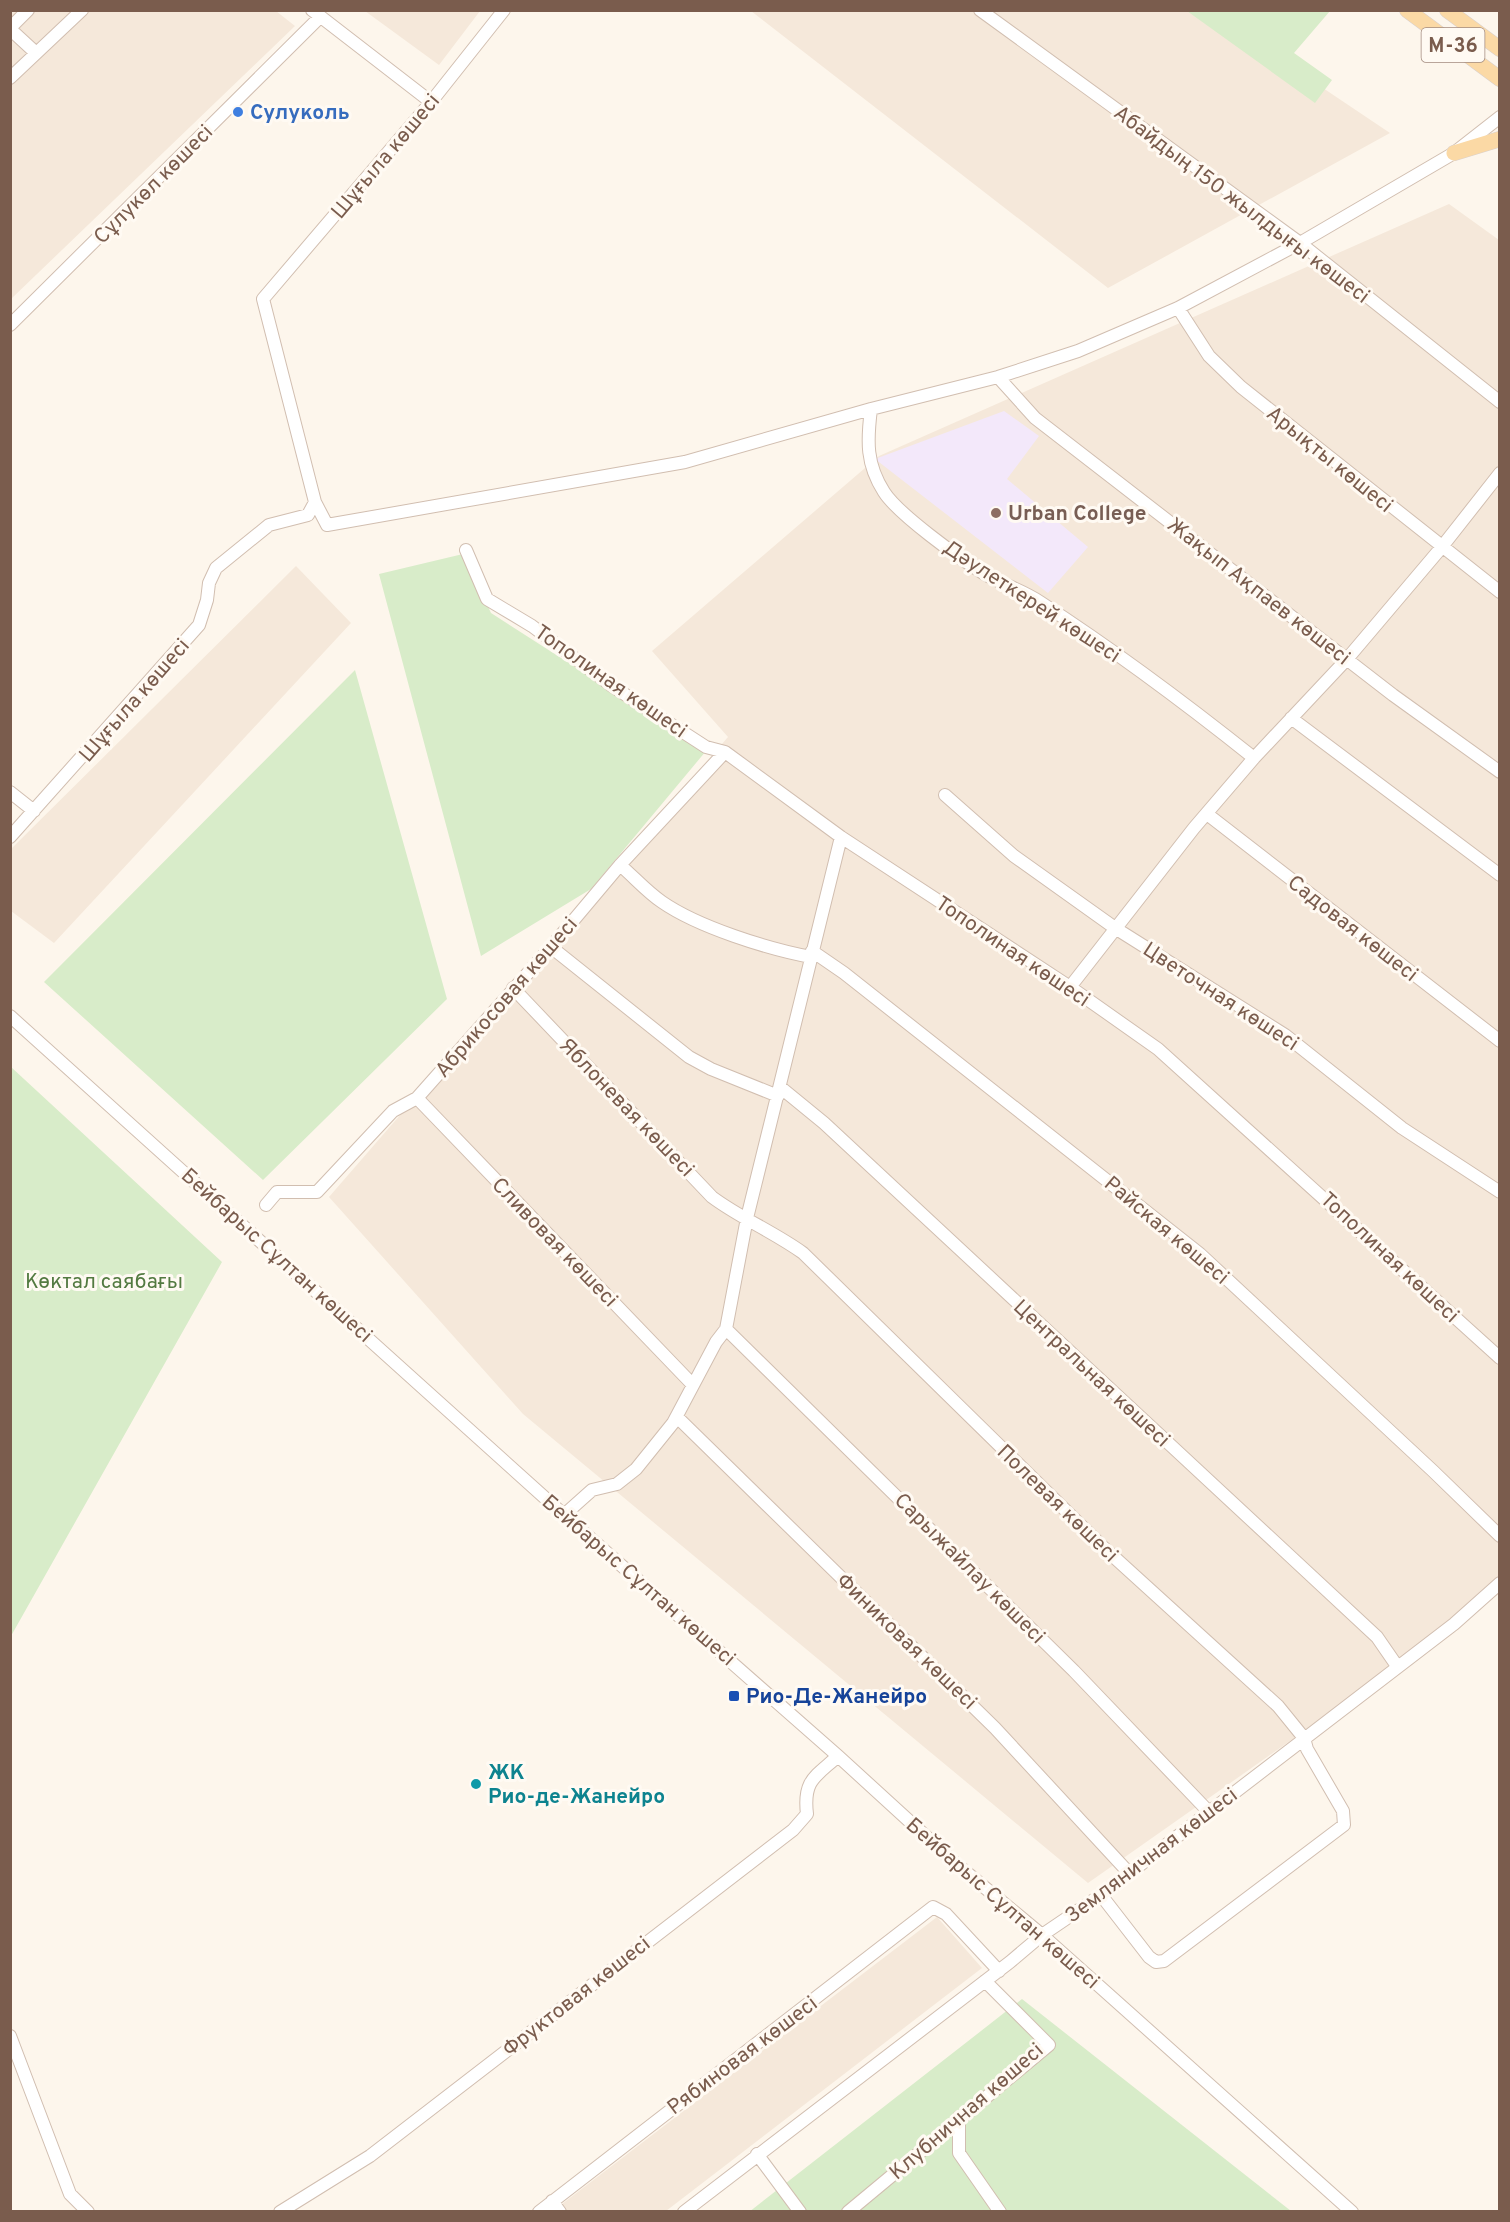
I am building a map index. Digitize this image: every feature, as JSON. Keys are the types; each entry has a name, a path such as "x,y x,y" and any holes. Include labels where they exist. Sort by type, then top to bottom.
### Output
{"main road":[{"name":"M-36","path":"1407,10 1500,79"},
{"name":"M-36","path":"1447,10 1500,49"},
{"path":"1454,153 1500,139"}],"street":[{"path":"28,10 10,28 36,53"},
{"path":"10,78 82,10"},
{"name":"Шұғыла көшесі","path":"10,837 199,625 212,575 216,568 269,525 308,515 315,502 263,299 431,102 504,10"},
{"name":"Абайдың 150 жылдығы көшесі","path":"980,10 1300,243 1500,402"},
{"path":"316,14 431,102"},
{"name":"Сұлукөл көшесі","path":"10,325 316,14"},
{"path":"315,502 327,525 686,462 871,409 998,378 1078,351 1178,308 1300,243 1454,153 1500,117"},
{"name":"Арықты көшесі","path":"1178,308 1209,356 1240,387 1441,548 1500,592"},
{"name":"Жақып Ақпаев көшесі","path":"998,378 1035,418 1347,658 1500,772"},
{"name":"Дәулеткерей көшесі","path":"871,409 866,447 871,470 885,494 908,515 983,573 1037,600 1092,638 1197,713 1254,758"},
{"path":"1070,987 1114,928 1207,814 1254,758 1347,658 1441,548 1500,473"},
{"name":"Тополиная көшесі","path":"466,550 487,599 532,626 612,686 706,747 725,752 841,837 1070,987 1158,1049 1500,1358"},
{"path":"1291,718 1500,875"},
{"name":"Абрикосовая көшесі","path":"266,1204 277,1192 317,1192 393,1111 417,1098 551,947 620,865 725,752"},
{"path":"10,792 34,811"},
{"name":"Цветочная көшесі","path":"945,795 1014,856 1114,928 1285,1035 1402,1128 1500,1192"},
{"name":"Садовая көшесі","path":"1207,814 1500,1041"},
{"path":"564,1515 592,1490 617,1484 636,1469 677,1417 726,1329 747,1218 841,837"},
{"path":"620,865 659,900 678,912 790,954 812,954"},
{"name":"Центральная көшесі","path":"551,947 689,1057 711,1069 779,1091 824,1123 1377,1637 1397,1666"},
{"name":"Райская көшесі","path":"812,954 844,973 1200,1254 1500,1536"},
{"name":"Яблоневая көшесі","path":"513,988 712,1197 728,1209 747,1218"},
{"name":"Бейбарыс Сұлтан көшесі","path":"10,1016 564,1515 838,1756 954,1862 1042,1935 1352,2211"},
{"name":"Сливовая көшесі","path":"417,1098 693,1385"},
{"name":"Полевая көшесі","path":"747,1218 803,1253 1103,1547 1278,1706 1304,1738 1307,1749 1343,1811 1344,1825 1164,1960 1156,1962 1149,1957 1101,1895"},
{"name":"Сарыжайлау көшесі","path":"726,1329 1074,1671 1209,1812"},
{"name":"Финиковая көшесі","path":"677,1417 995,1728 1129,1873"},
{"name":"Земляничная көшесі","path":"684,2211 999,1971 1042,1935 1101,1895 1454,1624 1500,1583"},
{"name":"Фруктовая көшесі","path":"279,2211 370,2156 793,1830 807,1814 805,1794 808,1784 838,1756"},
{"name":"Рябиновая көшесі","path":"538,2211 933,1907 946,1914 999,1971"},
{"name":"Клубничная көшесі","path":"848,2211 1049,2045 985,1981"},
{"path":"10,2037 70,2194 88,2211"},
{"path":"959,2117 959,2153 1000,2211"},
{"path":"757,2154 800,2211"},
{"path":"552,2201 560,2211"}],"shaded area":[{"path":"11,11 276,11 295,26 11,299"},
{"path":"365,11 480,11 439,65"},
{"path":"751,11 1208,11 1390,133 1108,288"},
{"path":"1449,204 1499,240 1499,1594 1088,1883 523,1414 329,1197 728,737 652,651 879,456"},
{"name":"Urban College","path":"1004,411 1039,436 1007,479 1088,547 1048,593 875,459"},
{"path":"296,566 351,623 54,943 11,911 11,849"},
{"path":"937,1917 982,1968 666,2211 567,2211 562,2204"}],"green space":[{"path":"1187,11 1330,11 1294,53 1332,80 1315,103"},
{"path":"463,554 491,613 706,751 591,889 481,956 379,574"},
{"path":"355,670 447,999 263,1180 44,982"},
{"name":"Көктал саябағы","path":"11,1067 222,1262 11,1636"},
{"path":"1022,1999 1291,2211 749,2212"}],"place":[{"name":"Сулуколь","path":"238,112"},
{"name":"Urban College","path":"996,513"},
{"name":"Рио-Де-Жанейро","path":"734,1696"},
{"name":"ЖК Рио-де-Жанейро","path":"476,1784"}]}
